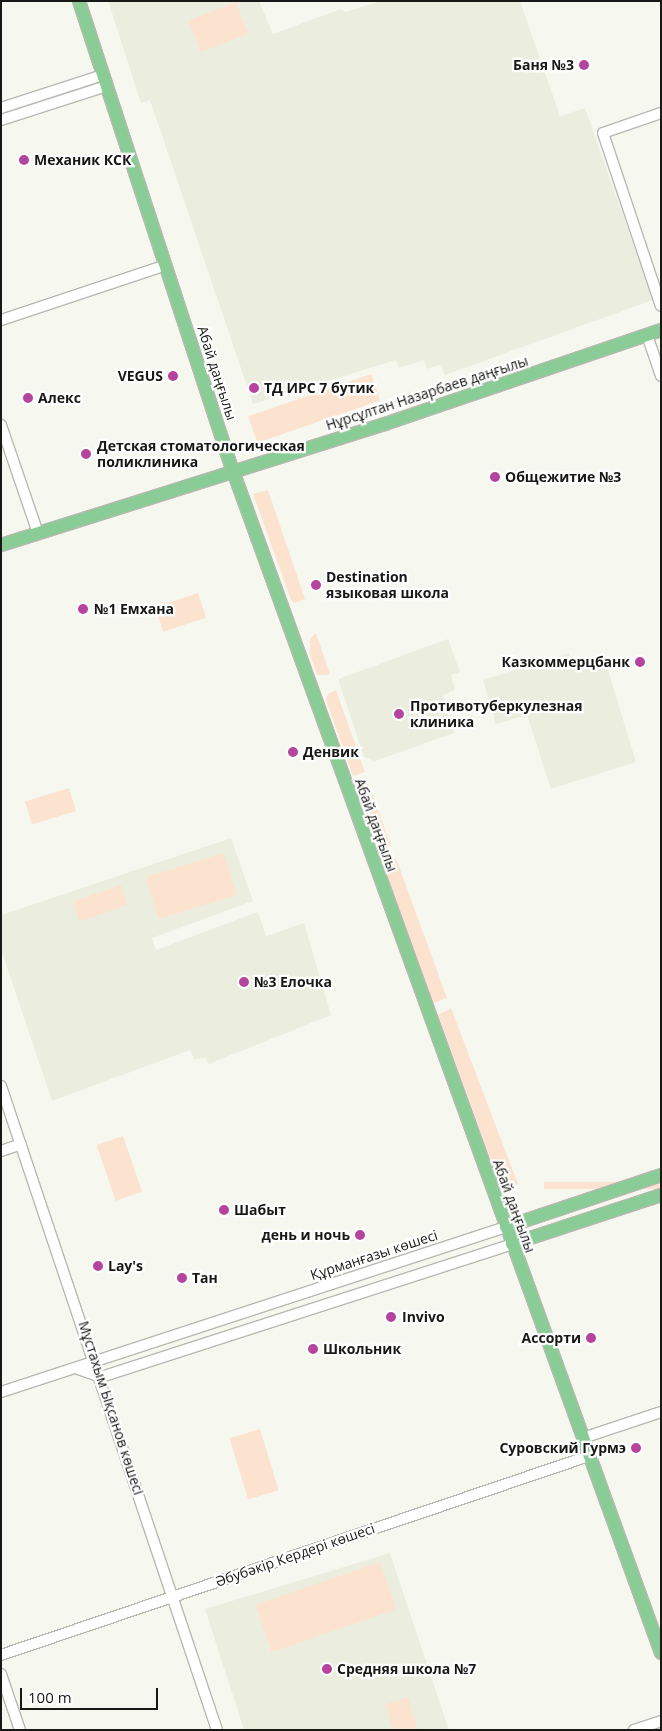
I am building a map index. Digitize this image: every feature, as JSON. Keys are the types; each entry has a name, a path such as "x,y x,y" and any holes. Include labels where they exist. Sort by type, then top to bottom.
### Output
{"main road":[{"name":"Абай даңғылы","path":"79,1 233,471 661,1653"},
{"name":"Нұрсұлтан Назарбаев даңғылы","path":"1,545 395,420 661,330"},
{"name":"Құрманғазы көшесі","path":"506,1227 661,1175"},
{"path":"512,1244 660,1198"}],"street":[{"path":"1,108 105,81"},
{"path":"1,120 105,81"},
{"path":"661,113 603,133 661,306"},
{"path":"1,320 166,265"},
{"path":"648,335 661,376"},
{"path":"1,425 38,533"},
{"name":"Мұстахым Ықсанов көшесі","path":"1,1086 96,1362 217,1730"},
{"path":"1,1151 21,1144"},
{"name":"Құрманғазы көшесі","path":"1,1392 78,1369 506,1227"},
{"path":"78,1369 101,1377 512,1244"},
{"path":"583,1438 661,1412"},
{"name":"Әбубәкір Кердері көшесі","path":"1,1656 589,1456"},
{"path":"1,1674 20,1730"},
{"path":"634,1730 661,1721"}],"shaded area":[{"path":"108,1 259,1 273,34 341,9 346,12 380,1 520,1 560,116 585,108 653,300 445,375 440,365 427,369 424,360 399,368 396,360 253,404 150,100 141,103"},
{"path":"236,2 248,34 201,52 188,20"},
{"path":"371,374 380,400 257,443 248,416"},
{"path":"268,490 305,599 295,603 291,600 253,494"},
{"path":"198,593 206,618 163,632 155,607"},
{"path":"316,633 330,674 327,675 317,675 310,655 310,639"},
{"name":"Противотуберкулезная клиника","path":"448,639 460,672 451,675 455,690 443,695 454,733 375,761 364,757 338,679"},
{"path":"569,653 574,670 605,660 636,762 551,789 527,715 496,724 483,680"},
{"path":"336,690 365,772 353,776 326,700 328,694"},
{"path":"368,782 391,846 383,849 377,847 354,787"},
{"path":"69,788 76,811 32,824 25,801"},
{"path":"231,838 253,901 152,938 156,950 258,912 266,936 304,923 331,1015 209,1064 206,1058 194,1059 190,1050 52,1101 1,949 1,915"},
{"path":"224,853 237,895 158,919 146,877"},
{"path":"396,858 447,998 432,1003 381,863"},
{"path":"121,885 128,905 80,921 73,902"},
{"path":"451,1008 518,1184 502,1191 438,1015"},
{"path":"123,1136 142,1192 116,1201 97,1145"},
{"path":"544,1182 661,1182 661,1189 544,1189"},
{"path":"260,1429 279,1490 248,1500 229,1438"},
{"name":"Средняя школа №7","path":"390,1553 449,1730 244,1730 205,1609"},
{"path":"380,1562 396,1609 271,1652 255,1605"},
{"path":"408,1697 418,1730 393,1730 385,1704"}],"place":[{"name":"Баня №3","path":"584,65"},
{"name":"Механик КСК","path":"24,160"},
{"name":"VEGUS","path":"173,376"},
{"name":"ТД ИРС 7 бутик","path":"254,388"},
{"name":"Алекс","path":"28,398"},
{"name":"Детская стоматологическая поликлиника","path":"86,454"},
{"name":"Общежитие №3","path":"495,477"},
{"name":"Destination языковая школа","path":"316,585"},
{"name":"№1 Емхана","path":"83,609"},
{"name":"Казкоммерцбанк","path":"640,662"},
{"name":"Противотуберкулезная клиника","path":"399,714"},
{"name":"Денвик","path":"293,752"},
{"name":"№3 Елочка","path":"244,982"},
{"name":"Шабыт","path":"224,1210"},
{"name":"день и ночь","path":"360,1235"},
{"name":"Lay's","path":"98,1266"},
{"name":"Тан","path":"182,1278"},
{"name":"Invivo","path":"391,1317"},
{"name":"Ассорти","path":"591,1338"},
{"name":"Школьник","path":"313,1349"},
{"name":"Суровский Гурмэ","path":"636,1448"},
{"name":"Средняя школа №7","path":"327,1669"}]}
